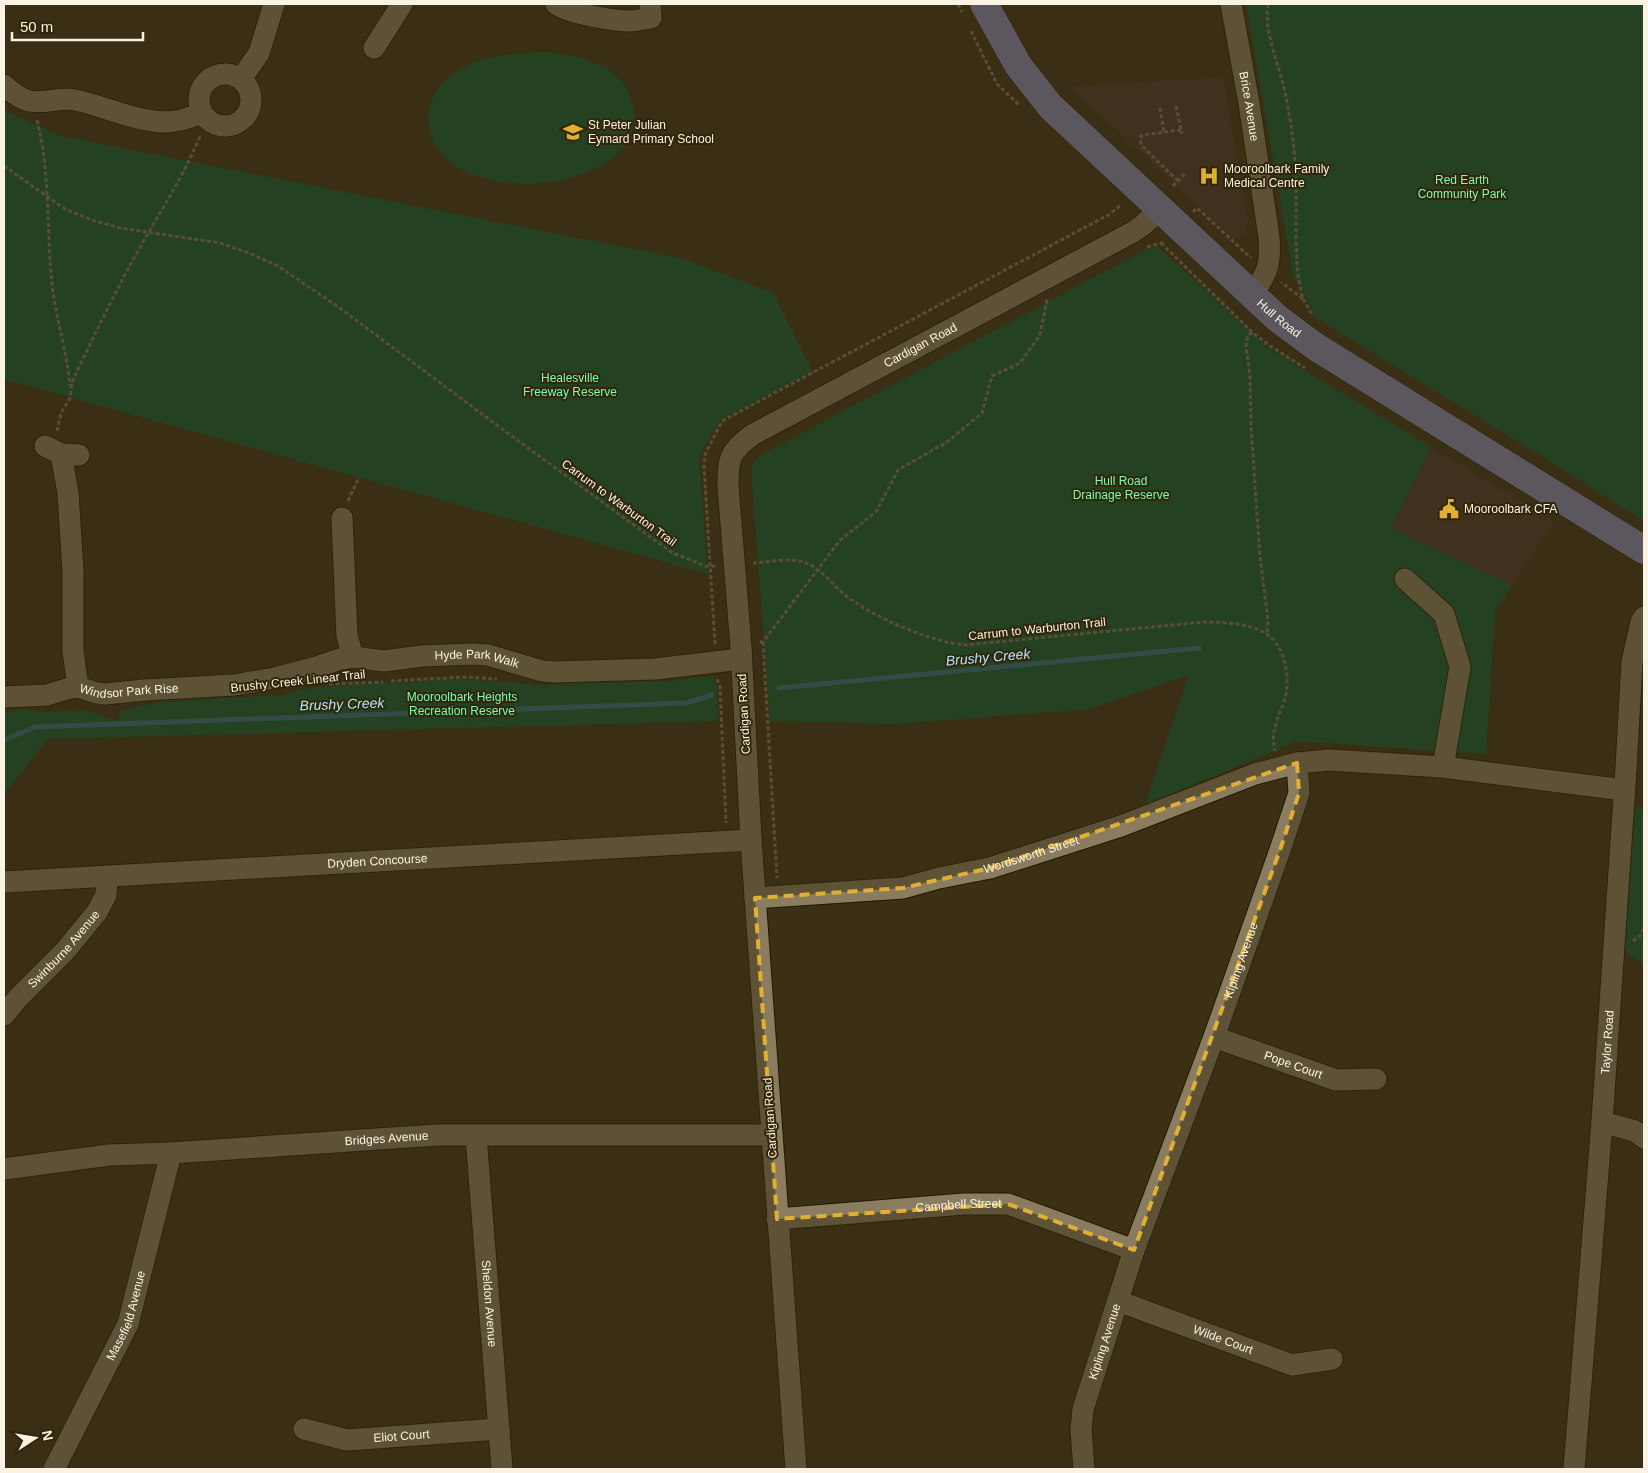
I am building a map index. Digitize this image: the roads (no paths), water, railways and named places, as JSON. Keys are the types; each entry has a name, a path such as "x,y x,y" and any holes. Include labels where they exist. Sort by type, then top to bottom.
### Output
{"main road":[{"name":"Hull Road","path":"984,4 1018,65 1050,106 1166,198 1252,295 1293,331 1644,550"}],"street":[{"path":"241,79 259,53 274,4"},
{"path":"374,48 402,4"},
{"path":"556,4 562,8 596,17 632,20 651,18 650,4"},
{"name":"Brice Avenue","path":"1232,4 1269,238 1270,256 1267,271 1252,295"},
{"path":"226,73 241,79 247,86 251,102 249,110 238,123 230,126 214,124 204,116 198,105 198,97 205,82 211,77 226,73"},
{"path":"4,85 19,97 33,101 73,100 145,119 164,122 204,116"},
{"name":"Cardigan Road","path":"796,1469 751,840 728,464 737,446 752,435 1132,232 1143,225 1166,198"},
{"name":"Windsor Park Rise","path":"59,451 68,493 73,571 73,651 78,687 105,694 234,685 275,678 353,657"},
{"path":"342,518 347,636 353,657"},
{"path":"1405,579 1444,614 1460,667 1443,767"},
{"name":"Taylor Road","path":"1574,1469 1602,1122 1632,662 1641,622 1644,617"},
{"name":"Hyde Park Walk","path":"353,657 384,661 422,656 488,655 542,671 556,672 655,669 741,659"},
{"path":"4,697 47,695 78,687"},
{"path":"1288,765 1329,760 1443,767 1624,790"},
{"name":"Wordsworth Street","path":"755,898 903,888 939,878 990,868 1121,826 1255,774 1288,765"},
{"name":"Kipling Avenue","path":"1084,1469 1081,1430 1083,1408 1134,1250 1214,1037 1280,850 1298,793 1288,765"},
{"name":"Dryden Concourse","path":"4,882 751,840"},
{"name":"Swinburne Avenue","path":"4,1015 18,998 65,951 97,912 106,895 107,876"},
{"name":"Pope Court","path":"1214,1037 1336,1080 1376,1079"},
{"path":"1602,1122 1635,1131 1644,1138"},
{"name":"Bridges Avenue","path":"4,1169 109,1155 171,1153 437,1135 771,1135"},
{"name":"Sheldon Avenue","path":"476,1136 502,1469"},
{"name":"Masefield Avenue","path":"54,1469 128,1324 171,1153"},
{"name":"Campbell Street","path":"777,1219 964,1204 1008,1204 1134,1250"},
{"name":"Wilde Court","path":"1118,1301 1292,1364 1332,1359"},
{"name":"Eliot Court","path":"304,1429 347,1440 499,1429"}],"waterway":[{"name":"Brushy Creek","path":"779,688 1199,648"},
{"name":"Brushy Creek","path":"4,740 35,727 686,703 712,695"}],"place":[{"name":"St Peter Julian Eymard Primary School","path":"573,132"},
{"name":"Mooroolbark Family Medical Centre","path":"1209,176"},
{"name":"Mooroolbark CFA","path":"1449,509"}],"park label":[{"name":"Red Earth Community Park","path":"1462,187"},
{"name":"Healesville Freeway Reserve","path":"570,385"},
{"name":"Hull Road Drainage Reserve","path":"1121,488"},
{"name":"Mooroolbark Heights Recreation Reserve","path":"462,704"}]}
